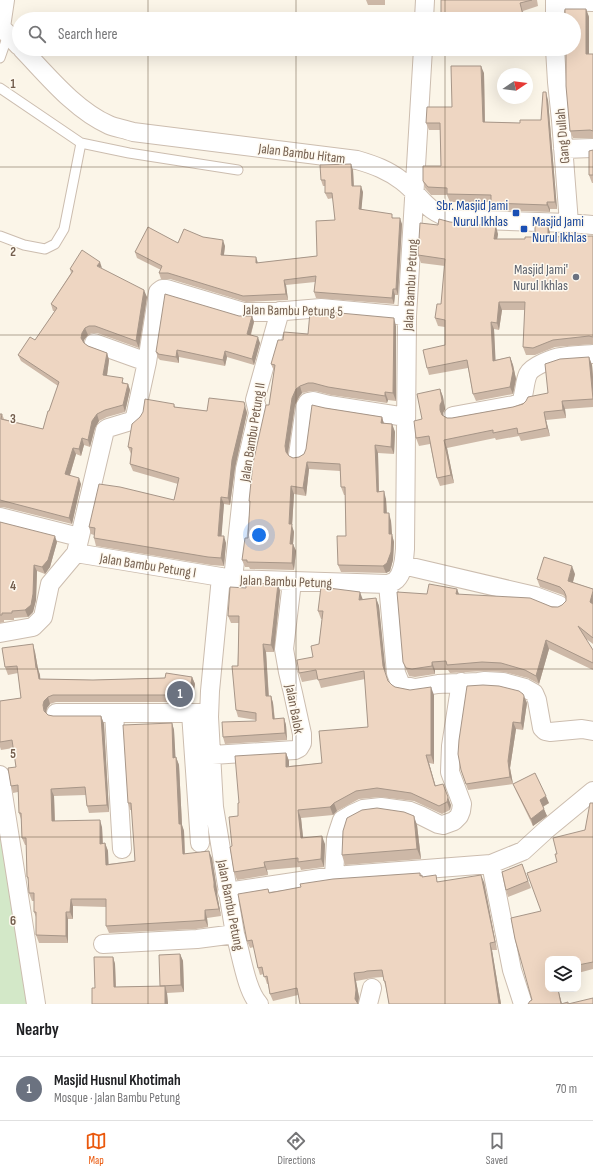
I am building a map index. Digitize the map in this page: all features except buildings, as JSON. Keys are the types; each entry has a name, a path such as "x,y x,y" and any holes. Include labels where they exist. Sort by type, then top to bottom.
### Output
{"street":[{"path":"5,0 7,33"},
{"path":"424,12 425,0"},
{"path":"555,12 555,0 593,2"},
{"name":"Jalan Bambu Hitam","path":"29,56 72,99 90,114 109,125 133,132 357,160 379,167 393,174 404,182 425,205 443,217 453,220 593,225"},
{"name":"Jalan Bambu Petung","path":"259,1004 256,1001 247,980 235,934 214,807 209,713 210,691 227,578 292,582 388,584 396,581 400,574 405,549 407,316 423,56"},
{"name":"Gang Dullah","path":"555,56 569,223"},
{"path":"563,149 593,148"},
{"name":"Jalan Bambu Petung 5","path":"147,362 158,292 162,289 167,289 244,312 267,312 320,308 407,316"},
{"name":"Jalan Bambu Petung II","path":"227,578 245,469 258,413 255,400 280,311"},
{"path":"0,633 33,627 43,617 50,584 78,545 105,430 131,421 136,417 147,362 94,343"},
{"path":"453,416 514,405 521,402 529,372 537,366 560,357 593,354"},
{"path":"298,455 305,407 308,402 313,401 329,405 406,417"},
{"name":"Jalan Bambu Petung I","path":"0,517 78,545 227,578"},
{"path":"403,565 535,596 559,605"},
{"name":"Jalan Balok","path":"212,755 295,750 299,748 302,743 302,734 284,649 292,582"},
{"path":"388,584 396,673 401,685 415,688 438,684 494,681 526,688 534,693 537,700 542,728 545,731 550,732 582,729 593,731"},
{"path":"334,876 336,839 338,832 342,820 352,814 363,809 381,807 410,811 443,825 454,821 459,816 462,811 462,804 450,772 451,746 461,682"},
{"path":"56,713 209,713"},
{"path":"114,713 122,849"},
{"path":"191,713 200,843"},
{"path":"0,775 36,1004"},
{"path":"228,892 334,876 492,864 523,852 547,829 593,791"},
{"path":"492,864 512,970 523,1004"},
{"path":"103,944 197,939 235,934"}],"lane":[{"path":"0,58 7,33"},
{"path":"0,88 81,144 238,170"},
{"path":"0,236 24,245 45,250 55,244 64,229 81,144"}],"green space":[{"path":"0,791 34,1004 0,1004"}],"place":[{"name":"Sbr. Masjid Jami Nurul Ikhlas","path":"516,213"},
{"name":"Masjid Jami Nurul Ikhlas","path":"524,229"},
{"name":"Masjid Jami' Nurul Ikhlas","path":"576,277"},
{"name":"Masjid Husnul Khotimah","path":"180,694"}]}
